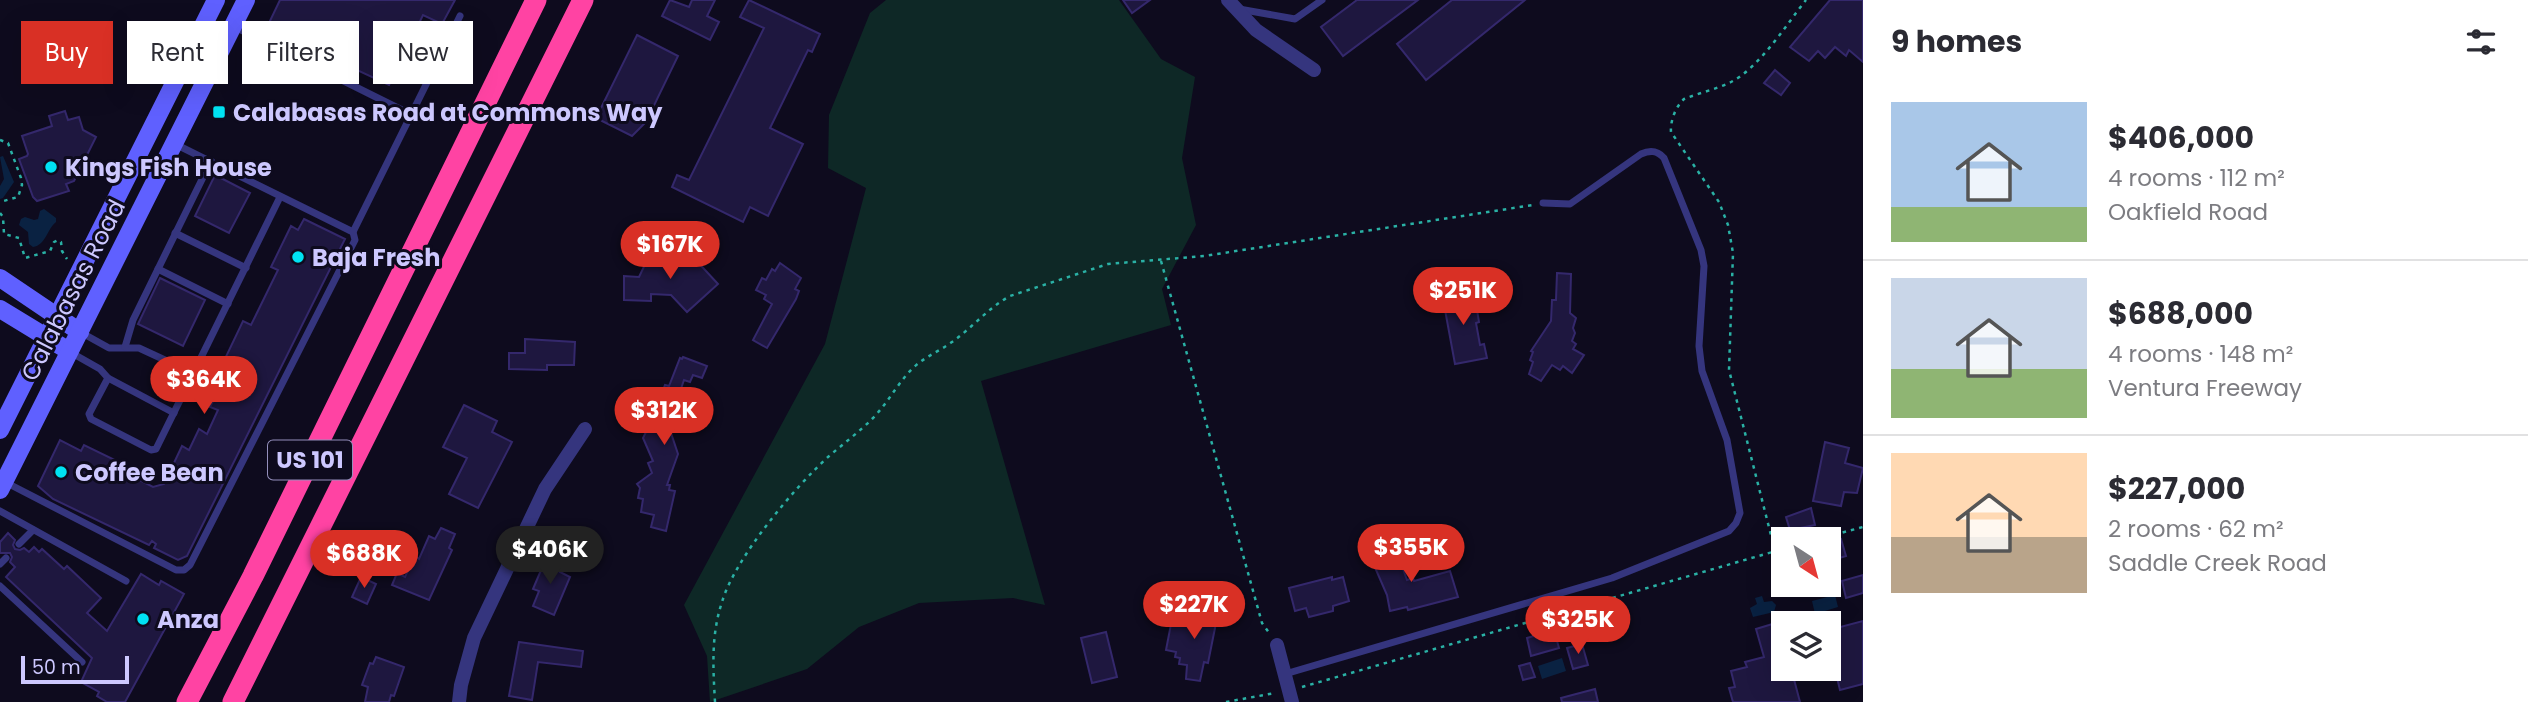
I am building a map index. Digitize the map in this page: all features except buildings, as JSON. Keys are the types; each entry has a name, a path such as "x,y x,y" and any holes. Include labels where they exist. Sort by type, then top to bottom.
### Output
{"highway":[{"name":"US 101","path":"187,702 253,576 537,0"},
{"name":"US 101","path":"233,702 583,0"}],"main road":[{"name":"Calabasas Road","path":"0,430 216,0"},
{"name":"Calabasas Road","path":"2,486 246,0"},
{"path":"151,131 175,144"},
{"path":"0,278 80,331"},
{"path":"0,309 69,351"}],"street":[{"path":"1231,4 1256,30 1314,70"},
{"path":"459,702 474,638 545,489 585,429"},
{"path":"1277,645 1291,696"}],"lane":[{"path":"1231,4 1295,19 1322,0"},
{"path":"2,486 176,570 184,570 190,565 355,240 353,232 460,16"},
{"path":"234,26 410,114"},
{"path":"175,144 353,232"},
{"path":"1285,674 1612,578 1729,531 1737,523 1740,513 1727,440 1702,371 1699,346 1703,258 1664,159 1659,153 1650,150 1641,153 1570,204 1543,203"},
{"path":"125,347 133,320 211,162"},
{"path":"108,378 89,414 91,419 151,450 156,449 280,197"},
{"path":"175,233 246,268"},
{"path":"158,268 228,303"},
{"path":"80,331 109,348 139,348 193,373"},
{"path":"69,351 100,369 108,378 174,413"},
{"path":"0,511 125,581"},
{"path":"19,544 33,530"},
{"path":"0,586 82,662"}],"path":[{"path":"1771,535 1729,370 1733,253 1728,225 1719,202 1671,132 1671,127 1678,104 1684,99 1730,83 1740,76 1753,65 1806,0"},
{"path":"0,141 8,143 22,185 18,197 0,202"},
{"path":"715,702 712,644 722,600 746,555 774,517 826,459 886,405 910,371 925,357 951,343 998,303 1010,296 1108,264 1204,256 1543,203"},
{"path":"0,213 5,234 19,238 25,258 50,251 58,240 68,259"},
{"path":"1161,260 1262,623 1277,645"},
{"path":"1841,533 1863,527"},
{"path":"1226,702 1291,696 1771,552"}],"green space":[{"path":"886,0 1119,0 1161,59 1195,77 1182,158 1196,225 1162,289 1171,325 981,381 1045,605 1013,598 919,603 859,627 807,669 710,702 707,656 684,605 825,344 866,188 828,168 829,115 870,13"}],"water":[{"path":"3,156 14,182 0,199 0,186 4,179 0,157"},
{"path":"44,209 56,218 56,222 44,240 33,247 29,244 28,232 19,225 25,217 38,219 40,211"},
{"path":"1762,596 1764,602 1772,601 1776,605 1774,611 1753,617 1750,608 1757,604 1755,598"},
{"path":"1836,597 1838,607 1814,611 1812,601"},
{"path":"1562,658 1566,671 1542,679 1538,666"}],"place":[{"name":"Calabasas Road at Commons Way","path":"219,112"},
{"name":"Kings Fish House","path":"51,167"},
{"name":"Baja Fresh","path":"298,257"},
{"name":"Coffee Bean","path":"61,472"},
{"name":"Anza","path":"143,619"}]}
